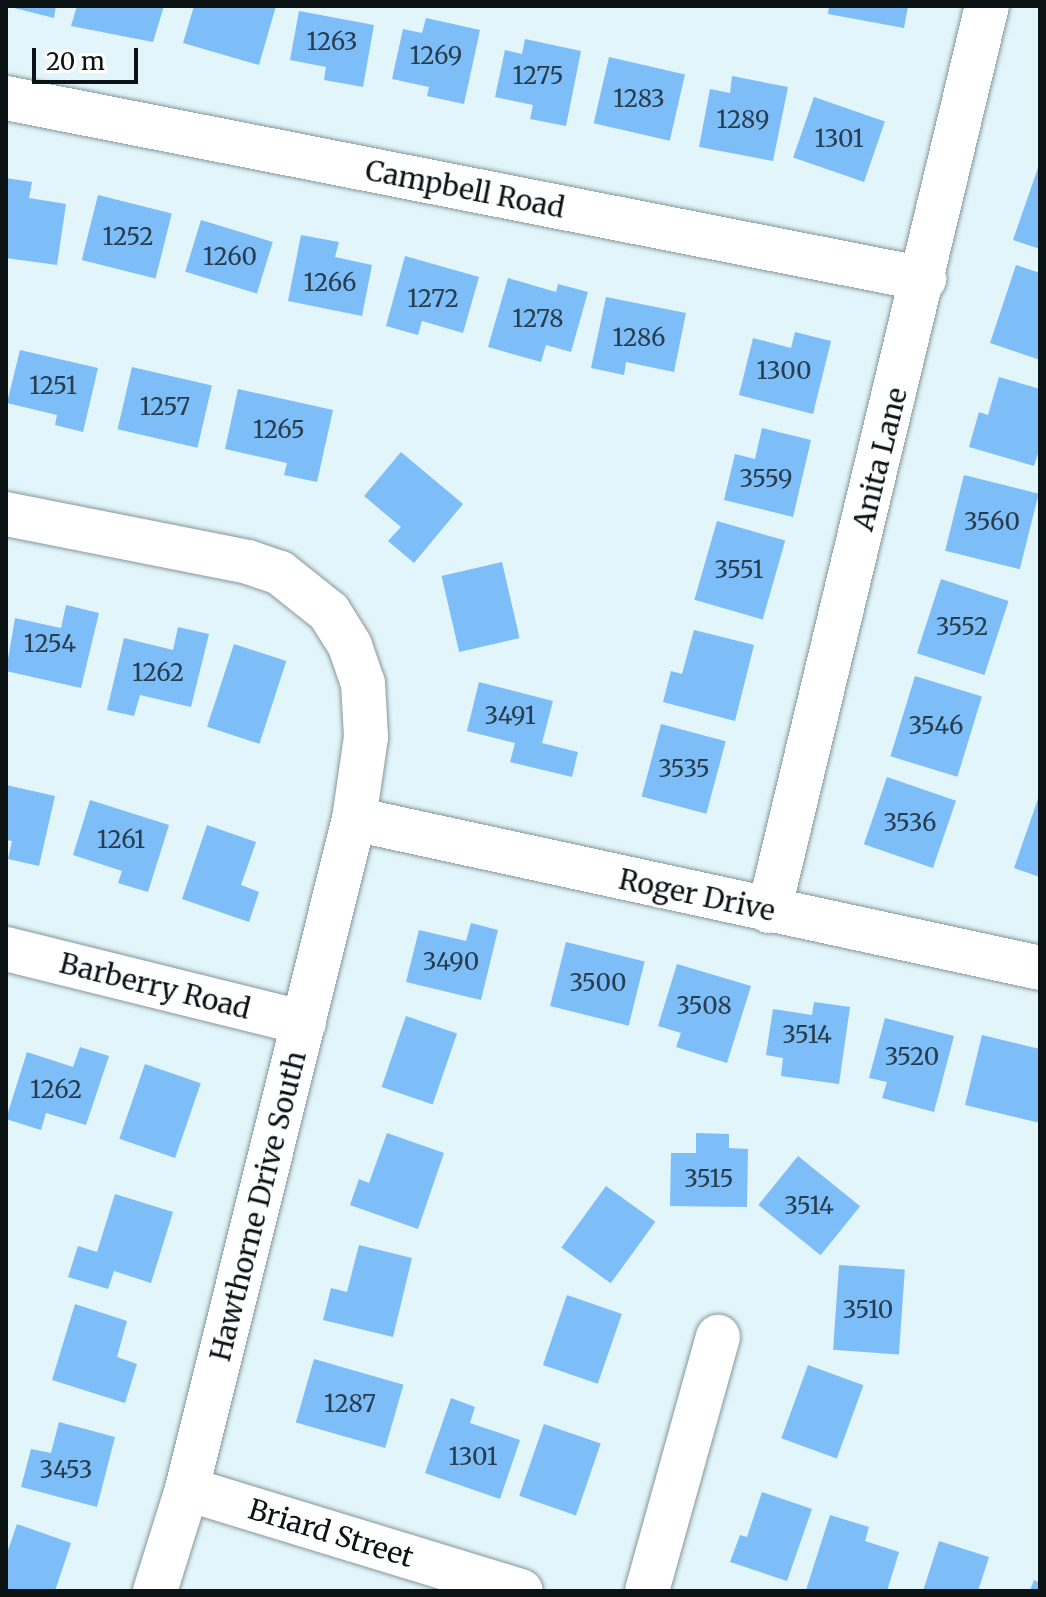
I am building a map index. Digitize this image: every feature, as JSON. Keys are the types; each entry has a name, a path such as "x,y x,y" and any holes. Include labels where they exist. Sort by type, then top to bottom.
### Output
{"street":[{"name":"Anita Lane","path":"769,911 924,279 987,6"},
{"name":"Campbell Road","path":"6,98 924,279"},
{"name":"Hawthorne Drive South","path":"6,514 248,562 280,573 304,589 329,612 350,646 363,683 366,737 354,819 187,1489 155,1591"},
{"name":"Roger Drive","path":"354,819 1040,968"},
{"name":"Barberry Road","path":"6,949 304,1023"},
{"path":"647,1591 718,1337"},
{"name":"Briard Street","path":"187,1489 521,1591"}],"building":[{"path":"6,6 56,6 54,18"},
{"path":"77,6 164,6 153,42 71,26"},
{"path":"194,6 276,6 259,65 183,43"},
{"path":"829,6 908,6 904,28 828,14"},
{"path":"299,11 374,25 363,87 324,80 326,67 290,60"},
{"path":"426,18 480,30 464,104 427,96 429,87 392,79 403,29 422,33"},
{"path":"525,39 581,51 566,126 530,119 533,105 495,97 505,50 522,54"},
{"path":"609,57 685,75 670,141 594,123"},
{"path":"732,76 788,87 773,161 699,147 710,89 730,93"},
{"path":"814,97 885,121 864,182 793,158"},
{"path":"1040,162 1040,249 1013,240"},
{"path":"6,178 32,182 29,198 66,204 57,265 6,258"},
{"path":"98,195 172,213 156,278 82,260"},
{"path":"201,220 273,242 257,294 185,272"},
{"path":"301,235 339,242 335,257 372,265 362,316 288,301"},
{"path":"405,256 479,277 463,333 422,321 418,335 386,326"},
{"path":"1016,265 1040,273 1040,360 990,343"},
{"path":"508,278 556,292 558,284 588,292 571,352 546,345 541,362 488,347"},
{"path":"606,297 686,313 674,372 626,362 624,375 591,368"},
{"path":"795,332 831,341 813,414 739,395 753,338 791,348"},
{"path":"20,350 98,368 83,432 55,425 57,415 7,403"},
{"path":"132,367 212,385 198,448 118,429"},
{"path":"999,377 1040,389 1040,447 1034,466 969,447 979,412 988,415"},
{"path":"238,389 333,410 317,482 284,475 287,463 225,449"},
{"path":"762,428 811,440 793,517 724,500 735,454 755,459"},
{"path":"401,452 463,504 414,563 388,541 401,527 364,496"},
{"path":"964,475 1039,494 1020,569 945,551"},
{"path":"717,521 785,541 763,619 694,600"},
{"path":"502,562 520,638 459,652 442,576"},
{"path":"941,579 1009,601 984,675 917,653"},
{"path":"66,605 99,613 81,688 6,671 15,618 61,628"},
{"path":"178,627 209,634 191,707 140,695 134,716 107,710 124,638 173,650"},
{"path":"694,630 754,645 735,721 663,702 671,671 682,674"},
{"path":"234,644 286,661 259,744 207,727"},
{"path":"915,676 982,696 957,777 890,756"},
{"path":"479,682 553,701 542,743 578,752 572,777 510,762 515,743 467,731"},
{"path":"661,724 726,741 706,814 642,796"},
{"path":"887,777 956,801 933,868 864,844"},
{"path":"6,785 55,796 39,866 8,859 12,841 6,840"},
{"path":"1040,793 1040,877 1014,868"},
{"path":"90,800 169,825 148,892 118,883 122,871 73,855"},
{"path":"207,825 256,842 241,885 259,892 249,922 182,899"},
{"path":"471,923 498,930 481,1000 406,982 419,930 466,941"},
{"path":"566,942 645,962 629,1026 550,1006"},
{"path":"677,964 751,986 727,1063 676,1047 681,1033 658,1026"},
{"path":"814,1002 850,1007 839,1084 781,1076 783,1058 766,1055 773,1009 812,1015"},
{"path":"406,1016 457,1034 433,1104 382,1087"},
{"path":"885,1018 954,1036 934,1112 882,1098 887,1082 869,1078"},
{"path":"982,1035 1040,1049 1040,1123 965,1105"},
{"path":"80,1047 109,1056 86,1125 46,1113 41,1130 6,1119 27,1052 73,1067"},
{"path":"145,1064 201,1083 175,1158 119,1139"},
{"path":"387,1133 444,1153 418,1229 350,1205 359,1179 369,1183"},
{"path":"696,1133 729,1134 729,1148 748,1149 747,1207 670,1206 671,1153 696,1153"},
{"path":"798,1156 860,1206 821,1255 758,1205"},
{"path":"606,1186 655,1222 611,1283 561,1247"},
{"path":"115,1194 173,1212 151,1283 114,1271 108,1289 68,1277 78,1246 97,1252"},
{"path":"359,1245 412,1258 393,1337 323,1320 331,1288 347,1292"},
{"path":"839,1265 905,1270 899,1354 833,1350"},
{"path":"567,1295 622,1314 598,1384 543,1365"},
{"path":"75,1304 127,1321 117,1357 137,1364 125,1403 52,1380"},
{"path":"314,1359 403,1385 385,1448 296,1422"},
{"path":"808,1365 863,1385 837,1458 781,1438"},
{"path":"451,1398 475,1407 470,1423 520,1440 500,1499 425,1473"},
{"path":"59,1422 115,1437 97,1507 21,1487 31,1449 51,1453"},
{"path":"544,1424 601,1444 576,1515 519,1496"},
{"path":"762,1492 812,1509 787,1581 730,1562 740,1535 747,1537"},
{"path":"830,1515 869,1527 865,1541 899,1552 887,1591 806,1590"},
{"path":"17,1524 71,1543 55,1591 6,1591 6,1556"},
{"path":"939,1541 989,1557 978,1591 923,1591"},
{"path":"1034,1580 1040,1583 1040,1591 1030,1591"}]}
